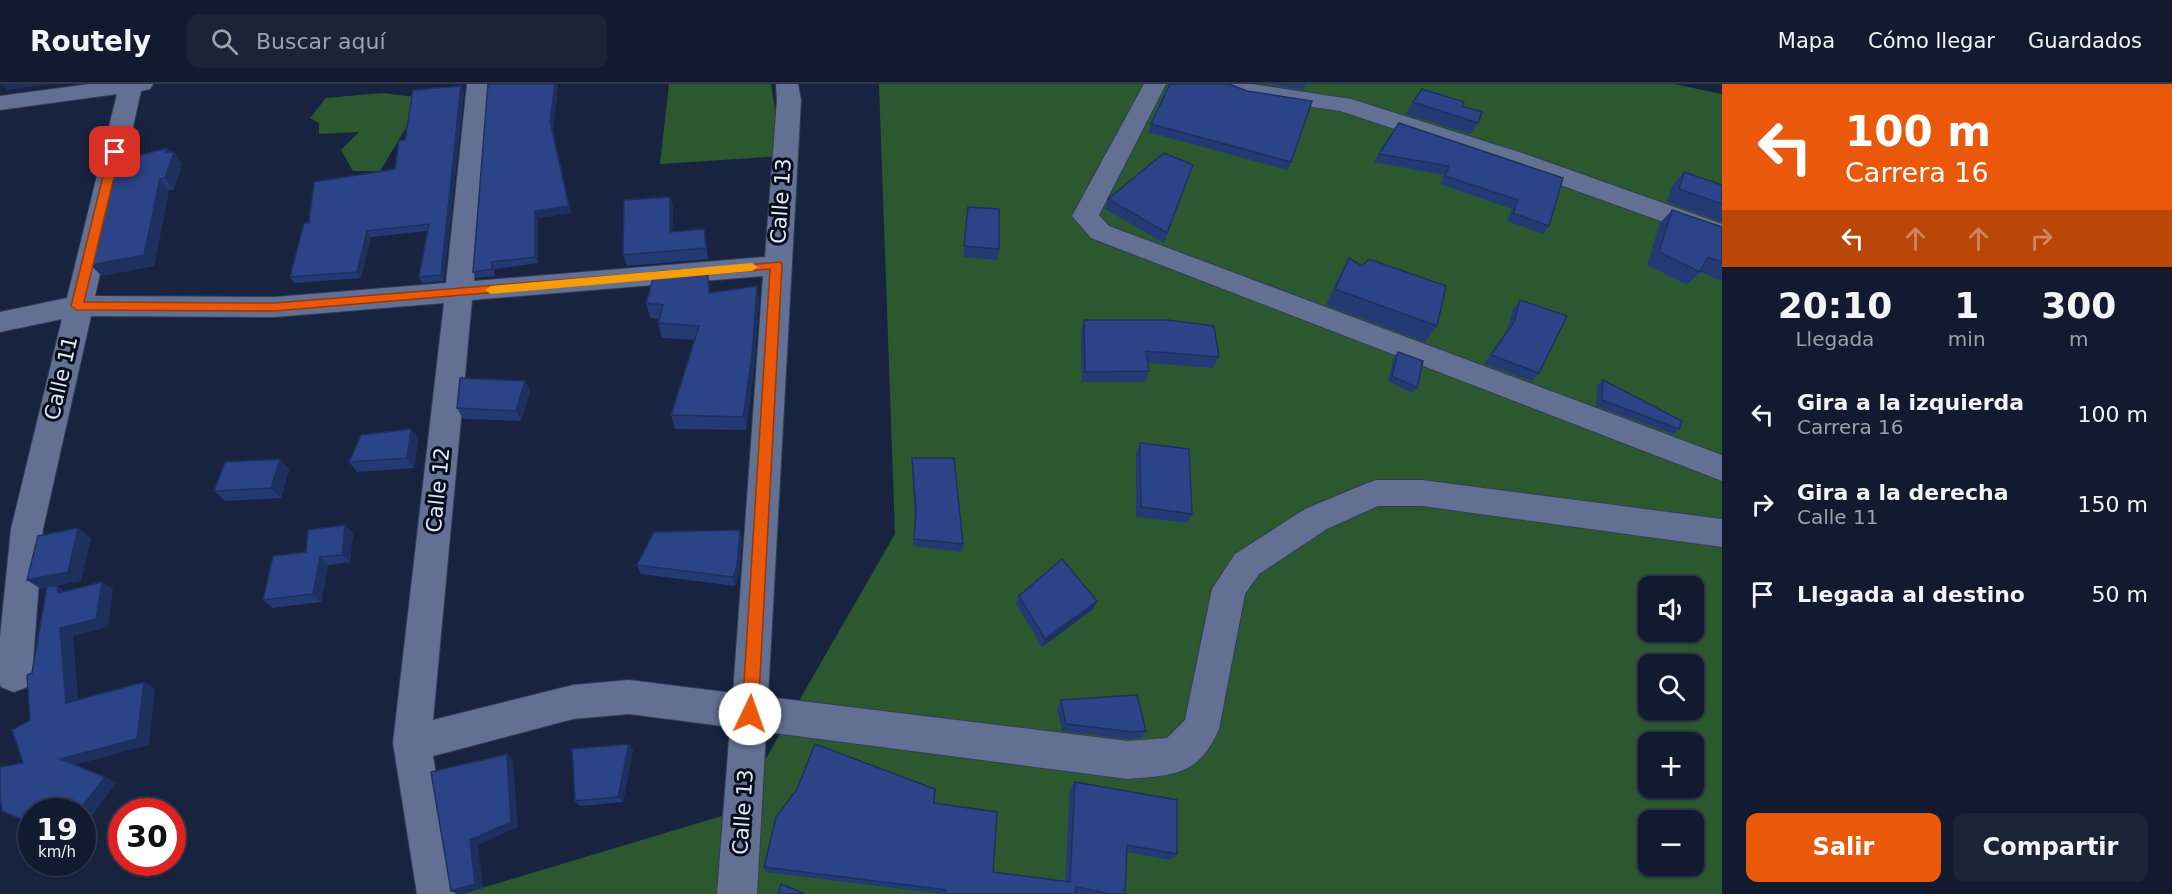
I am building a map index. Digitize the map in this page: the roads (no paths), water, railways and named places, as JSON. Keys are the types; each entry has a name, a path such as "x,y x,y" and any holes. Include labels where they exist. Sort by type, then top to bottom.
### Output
{"street":[{"path":"0,103 135,84"},
{"name":"Calle 11","path":"14,675 27,530 77,306 135,84"},
{"name":"Calle 12","path":"437,894 412,742 459,293 478,84"},
{"name":"Calle 13","path":"737,894 789,100 787,84"},
{"path":"1155,84 1085,216 1100,232 1722,468"},
{"path":"1232,84 1245,90 1338,94 1519,162 1722,234"},
{"path":"0,322 77,306 275,307 777,265"},
{"path":"412,742 573,702 629,697 1128,760 1176,756 1201,729 1229,589 1247,564 1316,519 1376,493 1422,493 1722,533"}]}
